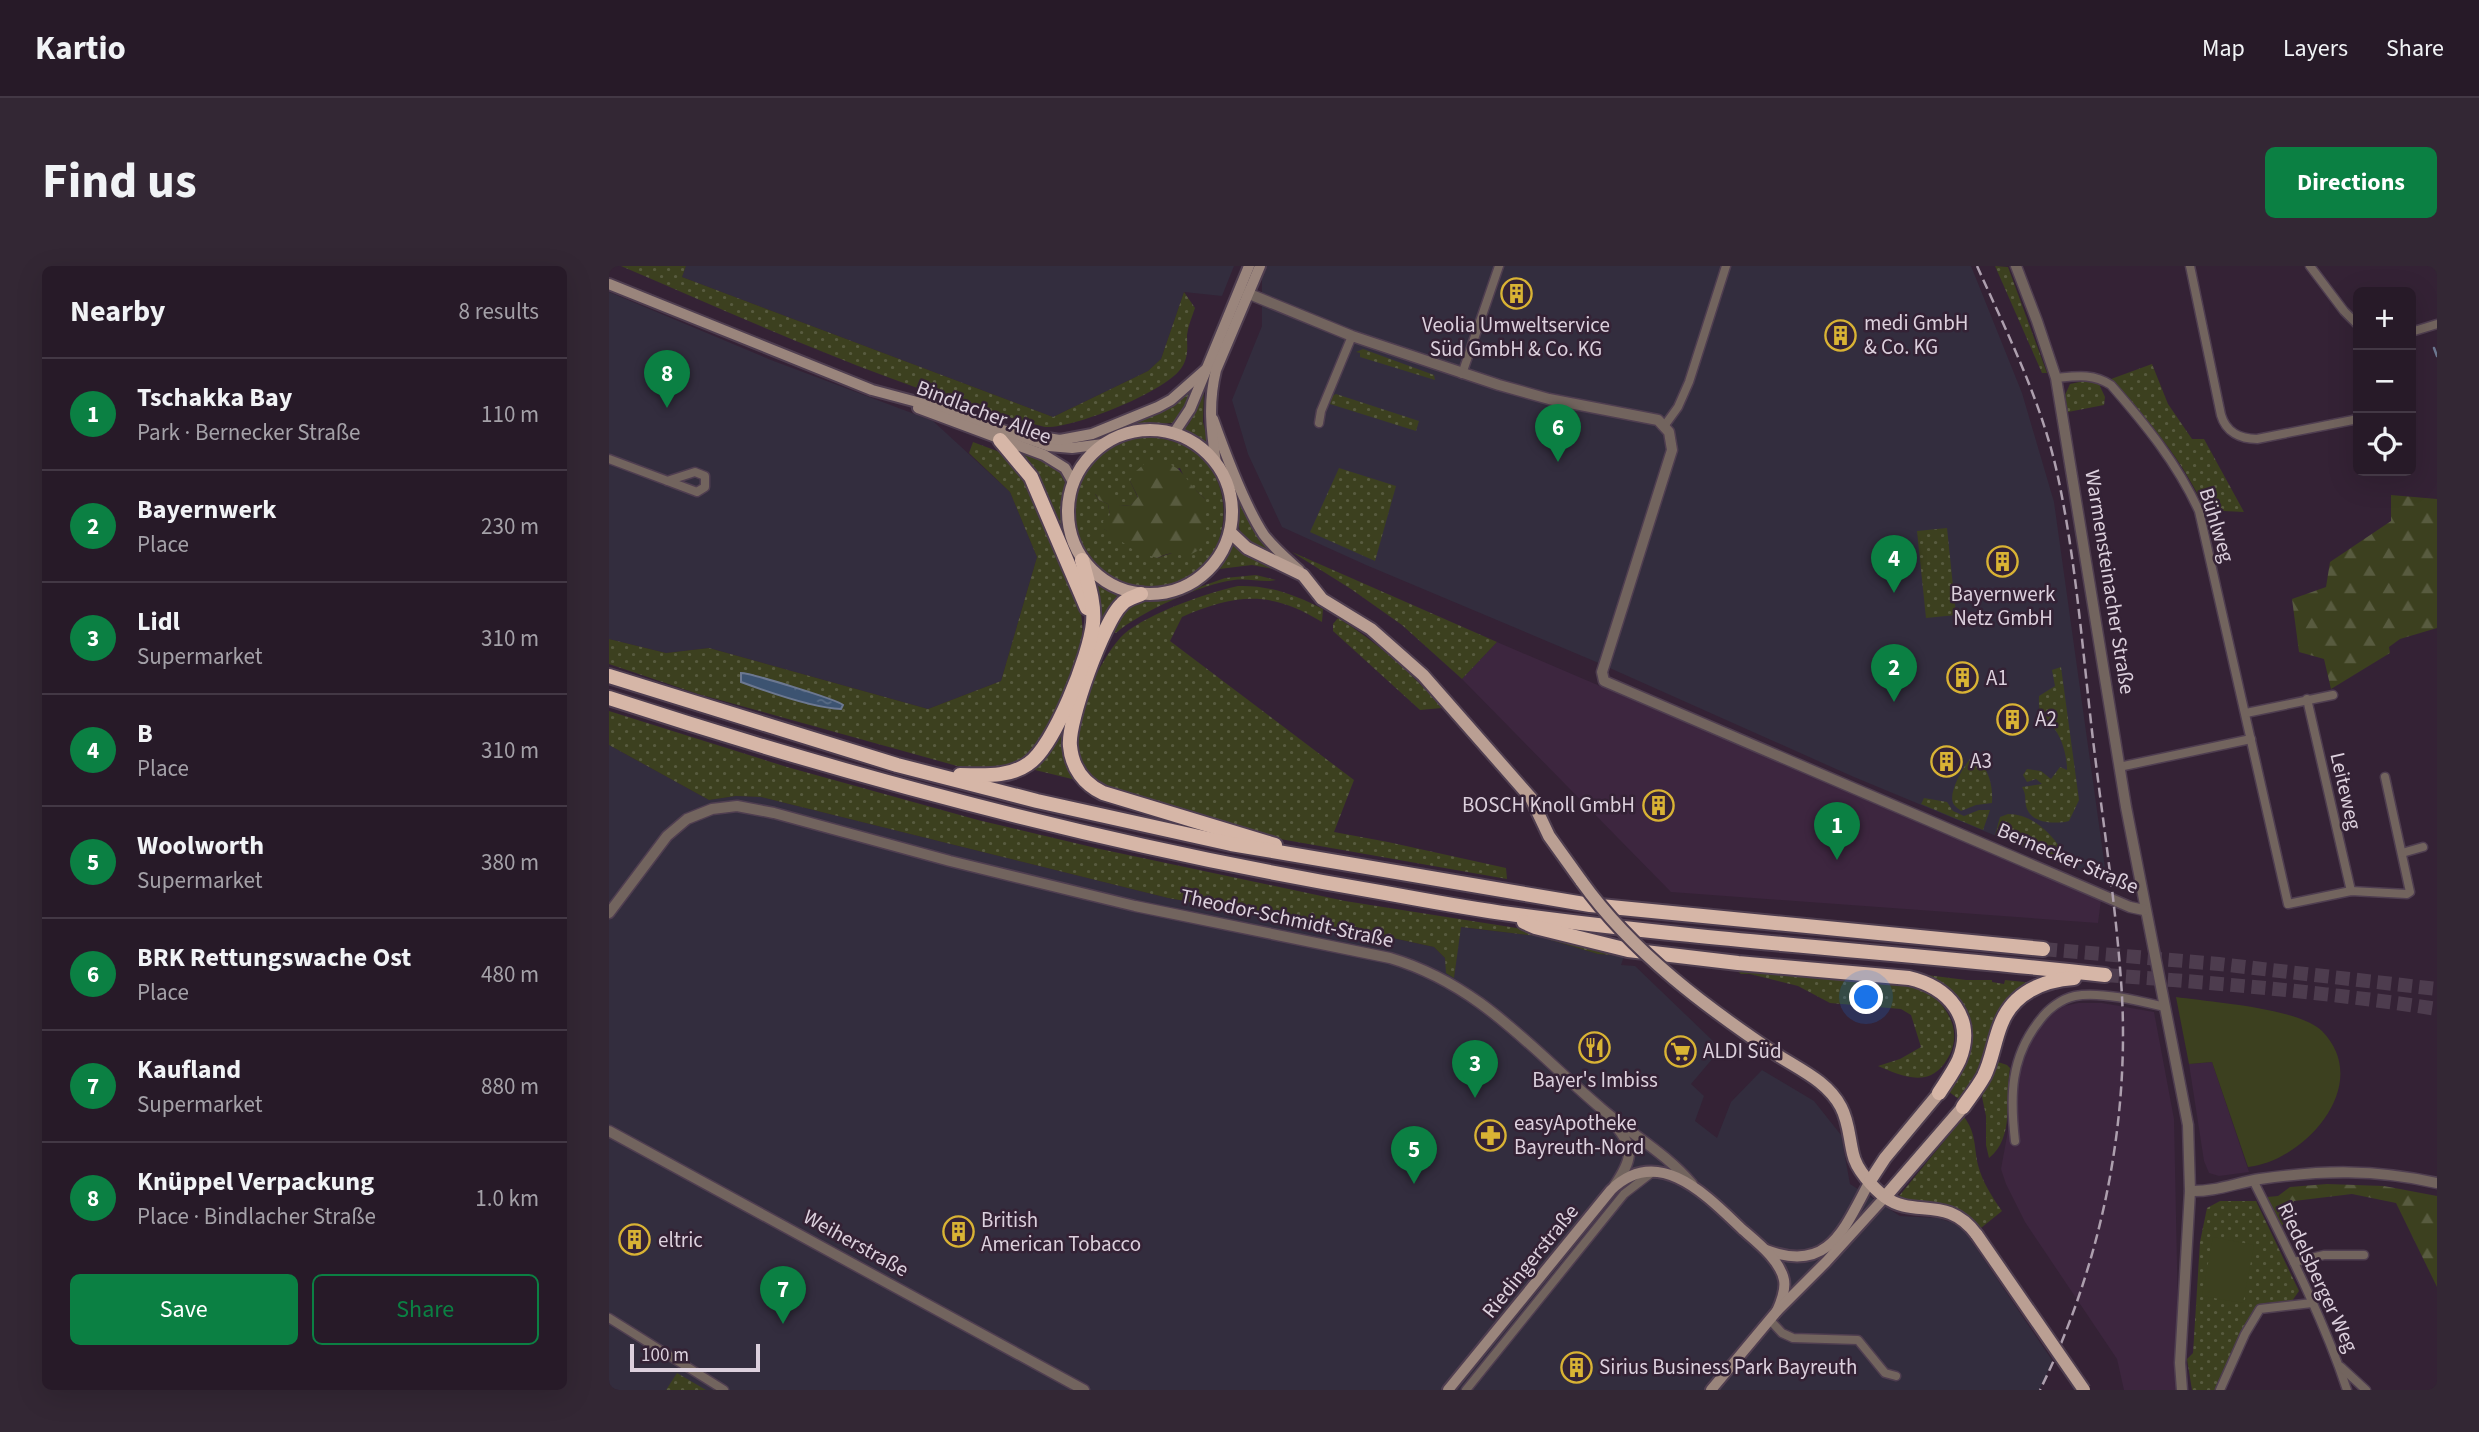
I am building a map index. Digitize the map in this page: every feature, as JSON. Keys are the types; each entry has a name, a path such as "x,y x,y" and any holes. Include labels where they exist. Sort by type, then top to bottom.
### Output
{"highway":[{"path":"1004,435 1031,477 1093,624"},
{"path":"940,776 1006,774 1028,764 1041,752 1070,693 1087,651 1093,624 1090,589 1082,559"},
{"path":"1141,594 1129,598 1114,614 1073,718 1069,743 1071,755 1081,777 1091,788 1103,793 1257,838 1309,859"},
{"path":"609,676 661,694 940,776 1117,819 1309,859 1590,905 2043,949"},
{"path":"609,698 772,750 981,808 1259,870 1507,914 1655,933 2105,975 2045,983 2023,994 2001,1022 1984,1075 1963,1107"},
{"path":"1507,914 1535,926 1628,950 1921,980 1939,989 1953,1002 1964,1036 1959,1060 1939,1093"}],"main road":[{"path":"1216,463 1198,445 1162,430 1137,430 1103,444 1085,461 1073,482 1067,508 1070,535 1082,559 1107,583 1130,593 1141,594 1168,593 1192,583 1215,563 1230,532 1232,503 1229,489 1216,463 1209,422 1209,404 1216,370 1244,292 1249,266"},
{"path":"1174,433 1185,419 1205,370 1260,266"},
{"name":"Bindlacher Allee","path":"609,284 872,390 1004,435 1058,461 1073,482"},
{"path":"1004,435 1060,440 1092,434 1171,400 1205,370"},
{"path":"1209,404 1231,462 1262,531 1272,545 1303,575 1322,599 1371,629 1423,675 1531,797 1549,836 1582,882 1625,932 1674,979 1716,1012 1819,1081 1834,1097 1846,1121 1853,1157 1885,1197 1903,1205 1953,1214 1970,1226 2084,1390"},
{"path":"1004,435 1061,448 1103,444"},
{"path":"1230,532 1242,545 1303,575"},
{"path":"1764,1249 1795,1258 1815,1254 1827,1247 1846,1227 1885,1158 1939,1093"},
{"path":"1711,1390 1774,1315 1826,1262 1963,1107"},
{"path":"1652,1172 1678,1177 1693,1184"},
{"name":"Riedingerstraße","path":"1448,1390 1611,1190 1632,1176 1652,1172"},
{"name":"Theodor-Schmidt-Straße","path":"1693,1184 1764,1249 1781,1272 1785,1281 1784,1292 1774,1315"}],"street":[{"path":"1462,374 1499,266"},
{"path":"1244,292 1352,336 1462,374 1549,399 1650,418 1665,425 1678,407 1689,382 1726,266"},
{"name":"Warmensteinacher Straße","path":"2016,266 2056,378 2144,910"},
{"path":"2190,266 2221,415 2231,432 2254,439 2353,420"},
{"path":"2310,266 2353,320"},
{"path":"2416,330 2437,324"},
{"path":"1319,423 1321,411 1352,336"},
{"name":"Bühlweg","path":"2056,378 2089,376 2111,384 2157,439 2189,490 2200,518 2288,904 2351,891"},
{"name":"Bernecker Straße","path":"1665,425 1671,441 1669,460 1602,678 1607,683 2130,907 2144,910 2188,1125 2190,1191 2182,1390"},
{"path":"609,459 667,481"},
{"path":"2246,713 2333,695"},
{"name":"Leiteweg","path":"2307,699 2351,891"},
{"path":"2119,767 2251,739"},
{"path":"2351,891 2407,894 2410,889 2385,777"},
{"name":"Theodor-Schmidt-Straße","path":"609,914 667,835 687,819 712,808 737,806 774,813 950,861 1135,906 1390,958 1417,966 1466,991 1491,1009 1601,1108 1693,1184"},
{"path":"2402,853 2423,846"},
{"path":"2015,1142 2012,1116 2017,1060 2023,1045 2045,1014 2059,1002 2074,996 2122,999 2165,1007"},
{"path":"1601,1108 1623,1134 1629,1150 1627,1167 1611,1190"},
{"name":"Weiherstraße","path":"609,1131 1084,1390"},
{"path":"2190,1191 2303,1173 2350,1171 2382,1173 2437,1183"},
{"name":"Riedingerstraße","path":"1466,1390 1624,1194 1652,1172"},
{"name":"Riedelsberger Weg","path":"2253,1180 2294,1262 2339,1365 2347,1390"},
{"path":"2294,1262 2324,1255 2364,1255"},
{"path":"2220,1390 2245,1334 2260,1309 2312,1303"},
{"path":"1774,1315 1782,1333 1793,1338 1858,1340 1885,1373 1896,1376"},
{"path":"609,1318 723,1390"},
{"path":"2339,1365 2366,1390"}],"shaded area":[{"path":"686,266 1234,266 1222,296 1184,292 1161,359 1148,371 1053,417 682,277"},
{"path":"1266,266 1971,266 2022,393 2054,502 2107,882 1854,777 1594,661 1282,527 1248,454 1232,400 1262,326 1262,277"},
{"path":"609,292 771,360 933,421 1010,492 1037,557 1001,681 928,709 709,648 666,653 609,639"},
{"path":"1497,642 2101,900 2098,923 1671,892 1462,679"},
{"path":"609,745 709,800 736,796 761,797 1168,898 1359,931 1434,947 1445,958 1454,977 1460,927 1537,936 1598,954 1624,956 1621,965 1635,966 1712,1040 1719,1051 1691,1084 1704,1096 1695,1121 1717,1138 1731,1102 1762,1070 1814,1101 1841,1135 1850,1184 1900,1216 1938,1218 1956,1224 1966,1233 2052,1360 2045,1379 2039,1390 609,1390"},
{"path":"2102,1003 2154,1012 2174,1119 2178,1313 2176,1390 2124,1390 2117,1359 2025,1222 2001,1169 2020,1064 2027,1045 2052,1014 2064,1006"},
{"path":"2212,1062 2249,1172 2219,1176 2209,1173 2204,1161 2189,1064"}],"green space":[{"path":"621,266 686,266 682,277 1053,417 1148,371 1161,359 1184,292 1195,308 1188,332 1186,359 1173,377 1119,407 1076,422 1045,427 937,395 830,355"},
{"path":"1995,266 2008,267 2047,373 2042,373"},
{"path":"1363,349 1434,375 1435,380 1360,357 1360,353 1356,352"},
{"path":"2152,364 2168,404 2192,439 2204,439 2244,512 2205,510 2175,457 2111,379"},
{"path":"2084,381 2099,384 2105,397 2104,405 2068,412 2065,395 2070,384"},
{"path":"1192,388 1183,411 1172,423 1136,426 1100,437 1173,404"},
{"path":"1204,389 1203,422 1209,446 1182,430 1189,424"},
{"path":"1336,394 1419,421 1416,431 1330,404 1332,396"},
{"path":"1145,437 1183,445 1208,465 1221,492 1223,522 1214,551 1195,574 1168,588 1132,587 1110,578 1097,569 1087,557 1075,531 1075,493 1083,477 1094,462 1108,450","holes":["1180,468 1186,481 1205,499 1205,542 1157,558 1104,529 1110,515 1108,504 1099,500 1095,494 1120,506 1131,505 1138,498 1130,481"]},
{"path":"973,442 997,451 1019,467 1078,601 1081,617 1081,643 1067,687 1042,738 1025,758 998,768 968,769 698,694 609,664 609,639 666,653 709,648 928,709 1001,681 1037,557 1010,492 969,453","holes":["740,676 811,692 843,705 833,708 742,682"]},
{"path":"1217,442 1283,560 1250,544 1240,533 1234,488"},
{"path":"1016,451 1052,464 1064,476 1064,531 1082,581"},
{"path":"1149,460 1177,468 1205,499 1205,542 1199,550 1186,557 1171,553 1157,558 1135,551 1104,529 1103,521 1110,515 1108,504 1099,500 1095,493 1099,488 1116,497 1120,506 1131,505 1138,497 1130,481 1136,471"},
{"path":"1339,468 1396,486 1375,561 1310,532"},
{"path":"2391,495 2437,499 2437,628 2400,639 2389,647 2390,653 2331,689 2324,659 2299,652 2292,599 2326,587 2330,562 2391,521"},
{"path":"1947,528 1956,615 1926,618 1917,531"},
{"path":"1233,544 1274,569 1252,565 1219,569"},
{"path":"1292,552 1497,642 1462,679 1402,625"},
{"path":"1256,575 1276,580 1234,580 1205,587 1155,608 1116,633 1113,632 1123,609 1140,600 1166,599 1225,578"},
{"path":"1091,578 1121,596 1112,606 1091,650"},
{"path":"1238,586 1272,589 1302,599 1323,609 1322,622 1286,604 1269,600 1236,600 1182,617 1170,641 1354,780 1334,832 1506,868 1507,879 1269,837 1106,787 1089,774 1077,756 1077,728 1097,674 1115,644 1135,626 1163,611"},
{"path":"1338,618 1393,659 1442,708 1420,710 1333,631 1333,624"},
{"path":"2061,667 2079,800 2069,821 2052,822 2039,820 2030,814 2022,787 2042,784 2036,779 2027,782 2023,775 2027,769 2041,771 2051,779 2060,767 2067,770 2061,740 2041,714 2039,704 2039,696 2055,686 2052,670"},
{"path":"609,711 787,767 978,820 1345,901 1535,931 1626,954 1598,954 1537,936 1461,927 1454,978 1446,973 1445,958 1434,947 1168,898 761,797 736,796 709,800 609,745"},
{"path":"1064,721 1064,741 1076,780 1031,769"},
{"path":"1973,756 1983,765 1989,777 1992,803 1961,811 1953,803 1953,792 1962,771"},
{"path":"1924,798 1947,802 1953,811 1964,816 1979,810 1990,810 1983,830 1921,804"},
{"path":"2008,814 2032,820 2045,830 2061,849 2057,861 1995,835 2000,817"},
{"path":"1730,965 1918,984 1936,999 1950,1017 1954,1038 1952,1049 1942,1066 1931,1075 1913,1077 1895,1073 1878,1066 1900,1059 1921,1047 1911,1015 1901,1009 1830,1003 1798,986 1741,974"},
{"path":"1887,970 1966,980 1992,980 2004,984 2005,980 2034,983 1996,1020 1975,1081 1961,1101 1948,1091 1962,1067 1967,1050 1961,1005"},
{"path":"2176,997 2275,1011 2311,1023 2322,1031 2336,1052 2340,1074 2336,1096 2326,1117 2310,1135 2291,1151 2270,1162 2248,1167 2212,1062 2189,1064"},
{"path":"1995,1061 2010,1068 2006,1128 2003,1140 1989,1158 1982,1097"},
{"path":"1964,1117 1973,1134 1982,1177 2002,1211 1981,1228 1972,1218 1952,1208 1920,1204 1899,1196"},
{"path":"2327,1184 2384,1186 2437,1196 2437,1287 2396,1203 2352,1194 2294,1201 2282,1226 2267,1197 2278,1196 2290,1187"},
{"path":"2220,1201 2256,1201 2299,1291 2292,1301 2264,1303 2252,1313 2216,1390 2192,1390 2187,1359 2193,1353 2200,1242 2207,1208"},
{"path":"2213,1237 2254,1245 2243,1303 2202,1296"},
{"path":"677,1373 706,1390 666,1390"}],"water":[{"path":"741,673 794,687 843,705 841,709 830,708 777,695 741,682"}],"waterway":[{"path":"2434,348 2437,356"}],"tunnel":[{"path":"2043,949 2219,964 2437,989"},
{"path":"2105,975 2271,989 2437,1009"}],"railway":[{"path":"1977,266 2034,395 2051,449 2065,511 2114,903 2122,996 2120,1097 2106,1198 2079,1297 2040,1390"}],"place":[{"name":"Veolia Umweltservice Süd GmbH & Co. KG","path":"1516,293"},
{"name":"medi GmbH & Co. KG","path":"1841,335"},
{"name":"Knüppel Verpackung","path":"667,408"},
{"name":"BRK Rettungswache Ost","path":"1558,462"},
{"name":"Bayernwerk Netz GmbH","path":"2003,562"},
{"name":"B","path":"1894,593"},
{"name":"A1","path":"1963,678"},
{"name":"Bayernwerk","path":"1894,702"},
{"name":"A2","path":"2012,719"},
{"name":"A3","path":"1947,761"},
{"name":"BOSCH Knoll GmbH","path":"1658,805"},
{"name":"Tschakka Bay","path":"1837,860"},
{"name":"Bayer's Imbiss","path":"1595,1048"},
{"name":"ALDI Süd","path":"1680,1051"},
{"name":"Lidl","path":"1475,1098"},
{"name":"easyApotheke Bayreuth-Nord","path":"1491,1135"},
{"name":"Woolworth","path":"1414,1184"},
{"name":"British American Tobacco","path":"958,1232"},
{"name":"eltric","path":"635,1240"},
{"name":"Kaufland","path":"783,1324"},
{"name":"Sirius Business Park Bayreuth","path":"1576,1367"}]}
